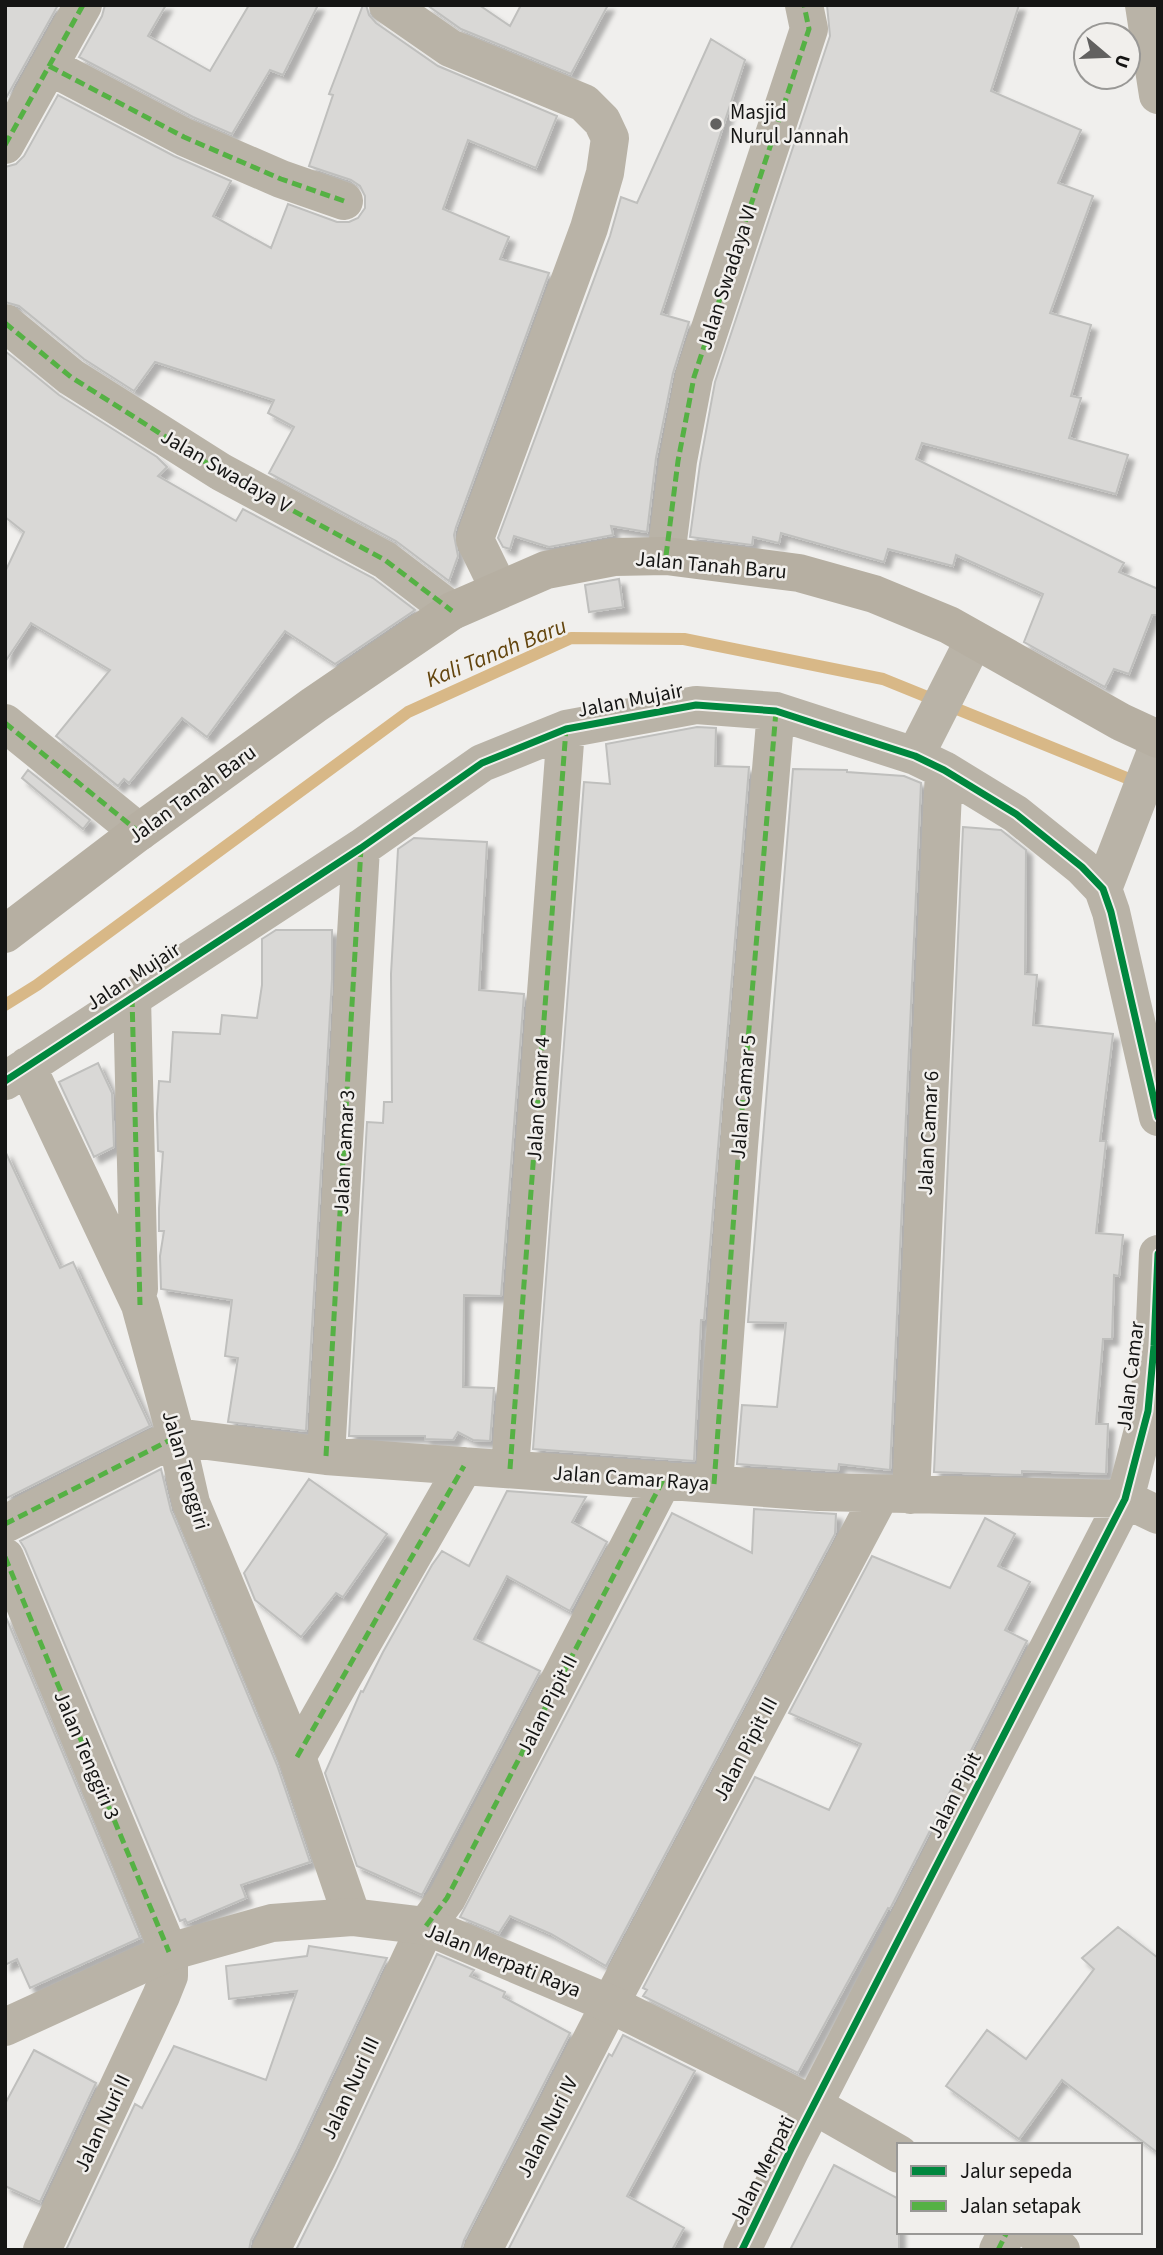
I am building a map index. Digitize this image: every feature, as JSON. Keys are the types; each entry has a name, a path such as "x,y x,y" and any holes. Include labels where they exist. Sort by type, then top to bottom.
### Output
{"main road":[{"name":"Jalan Tanah Baru","path":"5,934 139,832 314,705 452,611 546,570 614,557 666,556 799,573 874,594 948,625 968,652 1121,722 1156,749"}],"street":[{"path":"5,145 83,5"},
{"path":"387,5 450,48 584,103 602,121 610,138 605,173 589,228 475,540 499,589"},
{"name":"Jalan Swadaya VI","path":"666,556 678,461 694,377 809,29 804,5"},
{"path":"1144,5 1158,95"},
{"path":"49,66 184,137 281,179 344,201"},
{"name":"Jalan Swadaya V","path":"5,323 71,377 221,472 385,560 452,611"},
{"path":"929,752 968,652"},
{"name":"Jalan Mujair","path":"16,1073 361,848 482,763 566,729 696,705 776,711 929,752 1016,814 1082,867 1103,889"},
{"name":"Jalan Camar 5","path":"714,1484 739,1146 776,711"},
{"path":"5,723 139,832"},
{"name":"Jalan Camar 4","path":"510,1469 566,729"},
{"path":"1156,749 1103,889 1111,912 1158,1117"},
{"name":"Jalan Camar 6","path":"896,1495 929,752"},
{"name":"Jalan Camar 3","path":"326,1456 361,848"},
{"path":"132,997 140,1305"},
{"name":"Jalan Tenggiri","path":"16,1073 140,1305 191,1503 297,1757 352,1917"},
{"name":"Jalan Camar","path":"1141,1507 1154,1346 1158,1254"},
{"path":"5,1524 176,1437"},
{"name":"Jalan Camar Raya","path":"176,1437 326,1456 896,1495 1087,1498 1141,1507"},
{"path":"297,1757 464,1466"},
{"name":"Jalan Pipit II","path":"426,1926 447,1898 663,1480"},
{"name":"Jalan Pipit III","path":"610,2004 896,1495"},
{"name":"Jalan Pipit","path":"815,2106 1141,1507"},
{"name":"Jalan Tenggiri 3","path":"5,1558 169,1952"},
{"name":"Jalan Merpati Raya","path":"5,2027 169,1952 272,1923 352,1917 426,1926 610,2004 815,2106 897,2153"},
{"name":"Jalan Nuri III","path":"271,2250 317,2159 426,1926"},
{"name":"Jalan Nuri II","path":"42,2250 161,1996 169,1976 169,1952"},
{"name":"Jalan Nuri IV","path":"484,2250 610,2004"},
{"name":"Jalan Merpati","path":"742,2250 815,2106"},
{"path":"998,2250 1006,2234"},
{"path":"1036,2234 1060,2250"}],"building":[{"path":"5,5 58,5 5,100"},
{"path":"105,5 166,5 148,36 210,71 249,5 318,5 283,75 270,70 232,134 193,117 79,57 102,16"},
{"path":"363,5 366,5 369,15 376,23 438,66 557,116 536,168 468,140 443,209 509,237 500,259 549,273 456,527 454,535 458,556 449,581 396,541 269,473 294,427 268,413 274,400 155,362 134,391 84,359 19,306 5,302 5,167 16,164 24,156 58,95 174,156 231,181 213,216 271,248 288,204 337,222 349,222 358,218 365,208 365,196 360,186 351,180 309,166 333,95 329,94"},
{"path":"427,5 479,5 510,26 521,5 608,5 571,74 461,29"},
{"path":"827,5 1019,5 991,91 1081,130 1058,183 1093,196 1050,313 1091,325 1071,396 1081,398 1069,438 1128,455 1116,494 922,443 916,459 1124,563 1119,572 1158,589 1158,615 1152,615 1129,674 1114,669 1105,687 1024,642 1043,594 956,555 953,566 888,549 884,562 781,533 779,543 753,537 752,545 690,537 715,382 830,36"},
{"path":"711,39 745,60 661,314 689,322 673,373 656,458 647,532 611,526 613,535 549,547 514,536 510,549 503,547 498,538 610,236 621,197 637,203"},
{"path":"5,351 59,395 157,457 167,467 158,476 236,521 243,509 373,578 415,610 335,664 285,631 207,737 182,718 129,783 124,779 118,786 56,736 110,670 31,623 5,662 5,572 24,532 5,517"},
{"path":"619,579 623,607 589,612 585,585"},
{"path":"697,727 716,728 715,766 749,767 704,1320 701,1320 694,1461 533,1449 584,782 610,784 606,744"},
{"path":"793,769 847,770 904,776 921,783 890,1470 839,1464 838,1471 737,1464 742,1405 777,1407 786,1323 748,1322"},
{"path":"28,770 90,820 83,829 22,778"},
{"path":"963,827 1001,830 1026,850 1025,974 1037,975 1033,1025 1113,1034 1100,1141 1106,1141 1096,1233 1123,1235 1119,1276 1114,1275 1112,1339 1103,1339 1096,1424 1108,1424 1106,1474 934,1472"},
{"path":"414,838 487,842 479,990 524,994 501,1296 464,1295 463,1387 494,1388 490,1441 473,1440 458,1432 453,1440 425,1439 425,1436 349,1436 367,1122 383,1123 384,1102 392,1102 391,974 398,849"},
{"path":"276,930 332,930 332,979 306,1431 228,1422 238,1358 225,1356 232,1300 161,1289 160,1256 164,1231 159,1231 159,1208 163,1152 158,1151 157,1114 159,1081 170,1082 173,1032 220,1034 222,1015 257,1018 262,985 262,939"},
{"path":"98,1063 112,1093 114,1147 94,1157 59,1082"},
{"path":"5,1151 60,1268 73,1262 150,1426 5,1499"},
{"path":"161,1469 171,1511 277,1765 310,1862 241,1885 246,1898 187,1923 185,1919 180,1921 20,1541"},
{"path":"309,1479 387,1534 343,1597 336,1593 301,1637 255,1600 244,1573"},
{"path":"507,1491 586,1497 572,1522 607,1542 570,1611 507,1576 474,1639 540,1671 422,1895 357,1866 325,1773 361,1691 363,1692 432,1565 442,1551 469,1566"},
{"path":"754,1509 836,1514 835,1534 606,1966 551,1934 510,1916 499,1933 460,1917 672,1513 752,1553"},
{"path":"985,1518 1015,1534 998,1566 1030,1582 1005,1630 1027,1641 890,1909 888,1908 798,2073 643,1996 647,1990 643,1988 755,1777 829,1810 861,1744 789,1713 872,1556 950,1588"},
{"path":"5,1615 140,1938 30,1988 17,1959 5,1965"},
{"path":"1118,1927 1158,1958 1158,2153 1062,2080 1019,2139 946,2086 987,2030 1026,2059 1094,1969 1082,1958"},
{"path":"309,1946 387,1958 251,2240 249,2250 66,2250 135,2104 142,2108 174,2046 266,2080 297,1991 229,1999 226,1966 307,1956"},
{"path":"437,1954 474,1970 470,1976 505,1992 503,1997 570,2033 461,2250 296,2250 337,2168"},
{"path":"623,2035 695,2071 627,2196 684,2228 672,2250 508,2250 609,2054 612,2056"},
{"path":"34,2050 96,2083 40,2202 5,2186 5,2104"},
{"path":"834,2165 897,2198 899,2250 790,2250"}],"waterway":[{"name":"Kali Tanah Baru","path":"5,1005 37,985 408,712 571,638 684,639 883,679 1139,783"}],"marked path":[{"path":"5,145 83,5"},
{"path":"666,556 678,461 694,377 809,29 804,5"},
{"path":"49,66 184,137 281,179 344,201"},
{"path":"5,323 71,377 221,472 385,560 452,611"},
{"path":"714,1484 739,1146 776,711"},
{"path":"5,723 139,832"},
{"path":"510,1469 566,729"},
{"path":"326,1456 361,848"},
{"path":"132,997 140,1305"},
{"path":"5,1524 176,1437"},
{"path":"297,1757 464,1466"},
{"path":"426,1926 447,1898 663,1480"},
{"path":"5,1557 169,1952"},
{"path":"998,2250 1006,2234"}],"cycle path":[{"path":"5,1081 361,848 482,763 566,729 696,705 776,711 915,756 944,770 1016,814 1082,867 1103,889 1111,912 1158,1117"},
{"path":"742,2250 791,2149 1125,1499 1148,1411 1158,1254"}],"place":[{"name":"Masjid Nurul Jannah","path":"716,124"}]}
